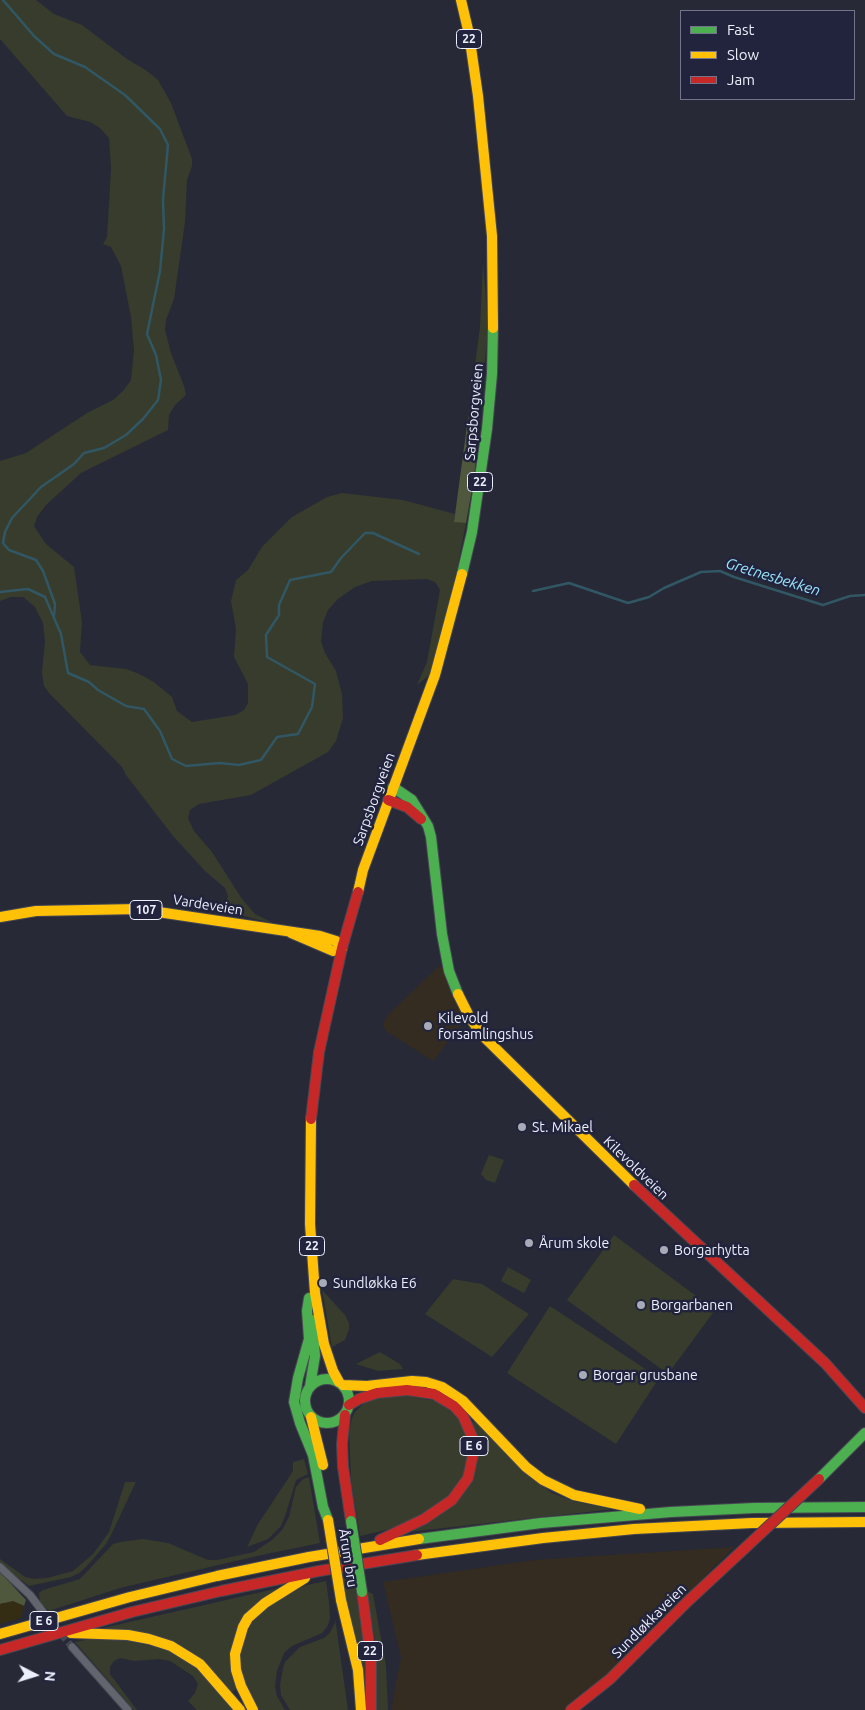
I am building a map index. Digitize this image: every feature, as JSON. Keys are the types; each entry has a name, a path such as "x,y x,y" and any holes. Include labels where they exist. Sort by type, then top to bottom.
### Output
{"main road":[{"name":"Sarpsborgveien","path":"310,1386 315,1356 309,1298 304,1188 306,1112 315,1033 337,947 364,874 363,870 388,800 435,675 449,627 472,532 487,429 492,374 492,236 478,96 469,34 460,0"},
{"name":"Kilevoldveien","path":"393,787 412,800 428,826 431,837 442,934 449,971 460,998 479,1031 638,1189 825,1363 865,1408"},
{"path":"388,800 407,807 428,826"},
{"name":"Vardeveien","path":"0,917 45,911 88,909 163,912 320,936 337,947"},
{"name":"Sarpsborgveien","path":"337,947 312,1107 309,1170 310,1224 315,1293 324,1344 333,1371 341,1384"},
{"name":"22","path":"309,1298 307,1311 309,1339 294,1402 313,1455 323,1507 328,1520"},
{"path":"310,1386 321,1380 333,1380 341,1384"},
{"name":"E 6","path":"341,1384 367,1386 412,1381 426,1382 442,1387 464,1401 526,1467 552,1485 585,1499 660,1513"},
{"name":"22","path":"341,1384 348,1394 349,1405 345,1415"},
{"name":"22","path":"310,1386 306,1392 305,1405 311,1417 320,1449 328,1506 328,1520"},
{"name":"E 6","path":"349,1405 377,1393 407,1390 434,1394 444,1398 463,1416 473,1439 474,1450 468,1478 452,1500 424,1520 366,1547"},
{"path":"311,1417 316,1421 328,1424 334,1423 345,1415"},
{"name":"Årum bru","path":"345,1415 342,1444 343,1467 371,1659 363,1709"},
{"name":"Sundløkkaveien","path":"571,1710 610,1679 687,1602 819,1479 865,1433"},
{"name":"E 6","path":"0,1634 96,1606 189,1583 260,1567 366,1547 532,1524 660,1513 745,1509 865,1507"},
{"name":"Årum bru","path":"328,1520 344,1618 358,1670 363,1709"},
{"name":"E 6","path":"0,1650 56,1633 183,1600 319,1571 453,1549 592,1533 709,1525 865,1522"},
{"name":"E 6","path":"252,1710 236,1670 235,1654 243,1627 256,1610 274,1596 319,1571"},
{"name":"E 6","path":"56,1633 128,1635 171,1646 200,1664 240,1710"}],"street":[{"path":"0,1567 30,1596 43,1612"},
{"path":"72,1647 128,1710"}],"shaded area":[{"path":"439,966 449,971 470,1018 464,1021 433,1061 386,1031 382,1024 388,1015"},
{"path":"734,1547 603,1680 565,1710 391,1710 401,1657 383,1582 534,1560"}],"green space":[{"path":"0,0 36,0 54,14 82,25 158,80 171,103 192,159 192,166 187,180 185,222 174,299 166,320 165,330 186,395 175,405 169,415 168,430 81,473 46,505 37,517 34,526 46,544 74,567 82,622 80,652 90,665 126,669 154,682 172,697 177,711 192,722 235,715 244,710 248,703 248,684 234,657 236,629 231,601 236,580 248,570 262,547 292,517 327,497 342,493 403,500 455,514 454,521 466,523 455,579 429,675 417,685 427,662 440,590 435,582 427,579 372,581 355,587 338,599 328,610 323,622 321,641 325,653 336,671 342,694 343,718 336,741 328,752 251,795 199,804 190,810 188,818 194,831 212,852 242,899 255,914 275,924 220,910 228,896 225,888 205,871 173,836 126,775 122,767 44,686 42,673 45,641 43,623 35,607 23,597 11,597 0,601 0,461 26,453 87,413 113,400 131,380 134,350 131,317 121,266 111,247 103,244 107,237 111,169 109,138 100,128 90,122 67,116 0,39"},
{"path":"483,262 488,326 479,426 467,425 480,327"},
{"path":"467,425 479,426 474,478 466,523 454,522"},
{"path":"489,1155 504,1160 495,1183 486,1180 481,1174"},
{"name":"Borgarbanen","path":"614,1235 715,1310 668,1374 567,1300"},
{"path":"508,1267 531,1280 524,1293 501,1281"},
{"path":"453,1279 482,1284 529,1314 492,1357 425,1314"},
{"path":"322,1290 345,1315 349,1323 345,1340 332,1347"},
{"name":"Borgar grusbane","path":"550,1306 659,1378 616,1444 507,1373"},
{"path":"380,1352 400,1364 403,1369 378,1371 356,1364"},
{"path":"402,1395 436,1401 454,1414 463,1426 469,1441 470,1455 463,1477 443,1503 406,1523 360,1536 351,1480 349,1431 352,1418 355,1412 369,1400"},
{"path":"475,1421 527,1475 552,1493 573,1501 614,1509 408,1532 464,1492 471,1423"},
{"path":"304,1459 308,1474 296,1480 281,1526 268,1539 247,1547 258,1524 293,1471 293,1462"},
{"path":"309,1477 320,1543 120,1588 49,1611 40,1602 39,1593 43,1590 80,1579 113,1544 120,1542 143,1539 168,1543 208,1560 217,1560 254,1552 272,1540 282,1530 289,1517 296,1487 303,1479"},
{"path":"125,1482 136,1482 111,1535 106,1544 79,1573 71,1577 29,1586 0,1564 0,1559 25,1577 34,1579 47,1578 73,1571 93,1554 109,1532"},
{"path":"0,1572 26,1600 24,1606 14,1602 0,1604"},
{"path":"353,1575 366,1652 368,1706 342,1577"},
{"path":"326,1581 330,1619 327,1627 322,1633 292,1646 284,1653 277,1671 275,1687 277,1696 285,1710 258,1710 245,1687 240,1667 242,1642 256,1616 290,1592 307,1585"},
{"path":"279,1588 243,1619 237,1689 229,1693 200,1660 103,1628"},
{"path":"367,1591 373,1594 386,1666 388,1710 375,1710 376,1647"},
{"path":"335,1618 348,1710 290,1710 281,1695 280,1685 285,1662 300,1647 324,1638 329,1634 335,1623"},
{"path":"95,1638 118,1638 175,1652 193,1663 233,1710 197,1710 188,1701 195,1693 198,1684 193,1676 170,1661 160,1659 134,1661 120,1658 114,1661 110,1667 110,1674 137,1710 134,1710 75,1642"}],"sand":[{"path":"13,1601 24,1606 21,1618 0,1624 0,1604"}],"waterway":[{"path":"3,0 34,36 54,54 85,67 125,95 160,129 168,145 163,199 164,229 160,271 147,334 156,355 161,380 158,400 143,419 126,435 104,448 84,453 74,464 41,487 12,518 5,532 3,543 9,550 36,560 43,571 55,604 54,617"},
{"name":"Gretnesbekken","path":"0,592 28,589 45,597 61,634 68,673 89,682 98,690 126,706 144,709 160,731 172,759 186,766 220,763 239,765 261,760 277,737 298,734 312,707 315,684 267,657 266,635 279,615 279,605 290,580 331,572 341,558 365,533 373,533 419,554"},
{"name":"Gretnesbekken","path":"533,591 569,583 628,603 649,597 664,588 701,572 720,571 823,605 850,596 865,595"}],"tunnel":[{"path":"48,1618 72,1647"}],"traffic: fast":[{"path":"462,574 472,532 487,429 492,374 493,328"},
{"path":"393,787 412,800 428,826 431,837 442,934 449,971 458,994"},
{"path":"309,1298 307,1311 309,1339 298,1378 294,1402 313,1455 323,1507 328,1520"},
{"path":"310,1386 315,1356 312,1320"},
{"path":"331,1379 343,1385 348,1392 349,1401 348,1410 343,1417 336,1422 323,1423 315,1420 308,1413 305,1397 308,1389 315,1382 331,1379"},
{"path":"819,1479 865,1433"},
{"path":"419,1539 541,1523 671,1512 754,1508 865,1507"},
{"path":"351,1521 362,1592"}],"traffic: slow":[{"path":"461,0 469,34 478,96 492,236 493,328"},
{"path":"358,892 363,870 435,675 462,574"},
{"path":"0,917 36,911 138,909 320,936 336,941 342,948 333,951 291,933"},
{"path":"458,994 470,1018 484,1037 634,1185"},
{"path":"311,1119 310,1224 315,1293 324,1344 333,1371 339,1382"},
{"path":"343,1385 367,1386 412,1381 426,1382 442,1387 463,1401 526,1467 543,1480 574,1495 640,1509"},
{"path":"311,1417 323,1465"},
{"path":"328,1520 341,1600"},
{"path":"417,1555 543,1538 634,1529 752,1523 865,1522"},
{"path":"0,1634 130,1597 217,1576 309,1557 419,1539"},
{"path":"253,1710 241,1686 236,1670 235,1654 243,1627 248,1618 265,1603 305,1578"},
{"path":"341,1600 358,1670 361,1710"},
{"path":"71,1633 128,1635 171,1646 200,1664 240,1710"}],"traffic: jam":[{"path":"388,800 407,807 421,819"},
{"path":"311,1119 319,1052 342,948 358,892"},
{"path":"634,1185 825,1363 865,1408"},
{"path":"349,1405 359,1399 377,1393 407,1390 434,1394 454,1406 463,1416 473,1439 474,1450 468,1478 452,1500 424,1519 380,1540"},
{"path":"345,1415 342,1444 343,1467 351,1521"},
{"path":"744,1549 819,1479"},
{"path":"571,1710 610,1679 687,1602 744,1549"},
{"path":"0,1650 132,1612 221,1591 319,1571 417,1555"},
{"path":"362,1592 371,1659 371,1710"}],"place":[{"name":"Kilevold forsamlingshus","path":"428,1026"},
{"name":"St. Mikael","path":"522,1127"},
{"name":"Årum skole","path":"529,1243"},
{"name":"Borgarhytta","path":"664,1250"},
{"name":"Sundløkka E6","path":"323,1283"},
{"name":"Borgarbanen","path":"641,1305"},
{"name":"Borgar grusbane","path":"583,1375"}]}
